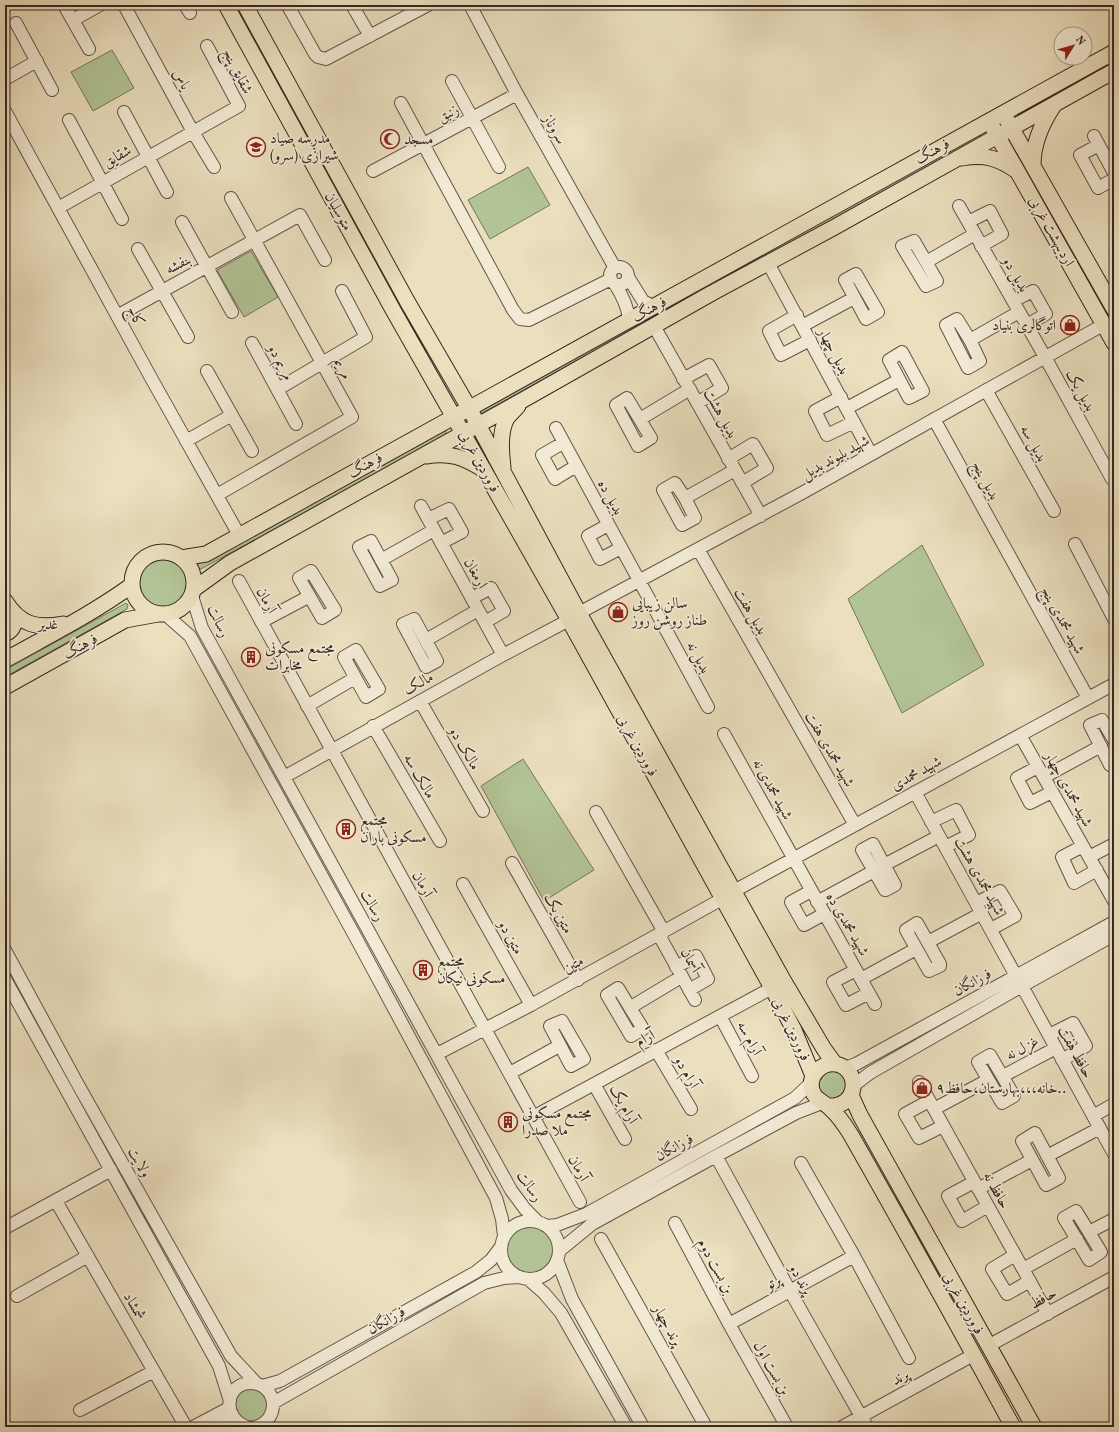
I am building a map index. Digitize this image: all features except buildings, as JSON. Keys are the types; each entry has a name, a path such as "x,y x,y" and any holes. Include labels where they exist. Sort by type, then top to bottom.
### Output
{"main road":[{"name":"متوسلیان","path":"226,5 393,310 455,416"},
{"name":"متوسلیان","path":"245,5 407,301 469,408"},
{"name":"فرهنگ","path":"181,558 206,554 988,120 1114,52"},
{"name":"فرهنگ","path":"193,592 230,563 712,293 768,264 1114,71"},
{"path":"1033,165 1033,153 1036,142 1048,114 1055,104"},
{"name":"اردیبهشت غربی","path":"1003,112 1114,309"},
{"name":"اردیبهشت غربی","path":"988,120 1019,172 1114,344"},
{"path":"957,159 974,156 990,157 1003,162 1019,172"},
{"path":"393,310 407,301"},
{"path":"503,472 501,448 503,432 507,418 523,400"},
{"name":"فروردین غربی","path":"469,408 503,472 574,617"},
{"name":"فروردین غربی","path":"455,416 485,471 574,617 728,895 772,988 794,1030 812,1080"},
{"path":"421,456 441,454 456,456 471,462 485,471"},
{"path":"162,552 175,555 181,558 190,568 193,575 193,592 184,607 178,611 162,614 145,609 140,604 132,585 135,571 148,556 162,552"},
{"name":"فرهنگ","path":"5,660 108,603 132,585"},
{"path":"5,634 8,633 14,626 15,621 9,607"},
{"name":"غدیر","path":"9,607 23,621 36,626 52,626 76,621"},
{"name":"فرهنگ","path":"5,687 125,620 162,614"},
{"name":"فروردین غربی","path":"728,895 786,985 824,1049 840,1066"},
{"path":"828,1064 840,1066 850,1073 853,1079 852,1091 847,1100 841,1104 834,1106 825,1104 814,1095 812,1080 817,1071 828,1064"},
{"name":"فروردین غربی","path":"852,1091 860,1115 1034,1427"},
{"name":"فروردین غربی","path":"825,1104 844,1124 898,1218 1013,1427"}],"street":[{"path":"64,5 88,49 73,20 100,5"},
{"name":"یاس","path":"124,5 214,168"},
{"path":"352,5 370,36"},
{"path":"288,6 315,54 322,59 326,59 428,5"},
{"name":"سروناز","path":"470,5 613,277 626,304 629,320"},
{"path":"16,23 52,90"},
{"name":"شقایق پنج","path":"193,132 239,106 207,46"},
{"path":"5,79 37,61"},
{"path":"452,81 499,168"},
{"name":"زنبق","path":"373,171 517,94"},
{"path":"401,103 513,310 520,319 529,320 613,277 623,284 626,282 628,277 644,301 653,306"},
{"name":"کاج","path":"5,111 239,535"},
{"path":"124,112 167,192"},
{"path":"69,120 122,220"},
{"name":"شقایق","path":"58,208 193,132"},
{"path":"1114,173 1110,158 1096,140 1080,155 1098,188 1114,179"},
{"name":"مریم","path":"217,495 352,418 231,198"},
{"name":"بدیل دو","path":"959,206 1045,357"},
{"path":"968,222 990,211 1002,234 981,246"},
{"name":"بنفشه","path":"117,316 300,215 325,260"},
{"path":"182,222 232,312"},
{"path":"926,262 975,234"},
{"path":"138,249 188,337"},
{"name":"بدیل چهار","path":"768,264 872,454"},
{"path":"322,364 366,337 342,291"},
{"path":"1013,301 1033,291 1046,314 1027,325"},
{"path":"810,340 781,355 769,331 800,321 854,298"},
{"path":"970,340 1019,312"},
{"name":"شهید بلیوند بدیل","path":"574,617 761,516 1103,325"},
{"name":"بدیل هشت","path":"654,326 761,516"},
{"name":"مریم دو","path":"296,424 252,343 278,389 322,364"},
{"name":"بدیل یک","path":"1045,357 1112,480"},
{"path":"683,378 709,365 722,388 697,403"},
{"path":"207,371 252,451"},
{"path":"854,422 827,435 815,411 844,403 899,380"},
{"path":"640,419 690,389"},
{"name":"بدیل سه","path":"986,390 1054,511"},
{"path":"186,441 232,415"},
{"name":"بدیل پنج","path":"934,419 1010,556"},
{"name":"بدیل ده","path":"556,428 639,581"},
{"path":"564,443 542,455 548,467 555,479 576,466"},
{"path":"728,459 752,444 767,468 742,483"},
{"path":"685,498 735,470"},
{"name":"ارمغان","path":"421,506 503,655"},
{"path":"381,560 431,525 449,509 462,532 441,543"},
{"path":"608,525 588,536 600,559 621,548"},
{"path":"1075,544 1114,619"},
{"name":"بدیل هفت","path":"698,550 777,688"},
{"name":"شهید محمدی پنج","path":"1010,556 1088,698"},
{"name":"آرمان","path":"239,581 306,706 580,1202"},
{"name":"بدیل نه","path":"639,581 708,707"},
{"path":"472,598 492,588 504,611 485,622"},
{"name":"رسالت","path":"193,592 202,628 511,1190 524,1209 542,1224"},
{"path":"261,622 308,596"},
{"path":"426,640 478,610"},
{"name":"رسالت","path":"162,614 190,636 356,938 496,1198 502,1219 504,1236"},
{"name":"مالک","path":"284,777 373,726 574,617"},
{"path":"306,706 355,678"},
{"name":"شهید محمدی","path":"728,895 1114,684"},
{"name":"شهید محمدی هفت","path":"777,688 855,825"},
{"name":"مالک دو","path":"420,701 483,811"},
{"path":"1114,740 1102,720 1090,725 1110,765 1114,763"},
{"name":"مالک سه","path":"373,726 440,841"},
{"name":"شهید محمدی نه","path":"724,734 793,859"},
{"name":"شهید محمدی چهار","path":"1020,735 1114,901"},
{"path":"1052,792 1030,803 1016,778 1041,772 1101,746"},
{"name":"شهید محمدی هشت","path":"915,792 1019,981"},
{"path":"817,902 879,868 942,842 969,835 956,810 931,822"},
{"name":"آسمان","path":"596,812 661,934 679,972 692,995 708,979 696,956 679,972"},
{"path":"1089,857 1114,844"},
{"path":"1083,846 1062,857 1074,883 1097,870"},
{"name":"شهید محمدی ده","path":"793,859 875,1004"},
{"name":"متین یک","path":"512,862 578,980"},
{"name":"متین دو","path":"463,884 531,1005"},
{"path":"928,942 979,908 1000,890 1015,916 991,929"},
{"path":"811,891 791,902 797,914 804,925 824,914"},
{"name":"متین","path":"437,1054 578,980 728,895"},
{"name":"فرزانگان","path":"852,1091 870,1073 1114,922"},
{"path":"917,923 928,942 940,964 940,966 929,971 906,928 917,923"},
{"name":"فرزانگان","path":"840,1066 856,1064 1019,981 1114,935"},
{"path":"869,993 846,1005 833,982 858,974 916,949"},
{"name":"ولایت","path":"5,950 76,1081 231,1356 270,1393 273,1408"},
{"path":"630,1007 679,972"},
{"name":"ولایت","path":"5,979 11,1000 111,1170 218,1366 231,1409"},
{"name":"حافظ هفت","path":"1019,981 1093,1116 1106,1133 1114,1154"},
{"name":"آرام","path":"533,1118 772,988"},
{"name":"آرام سه","path":"720,1016 752,1076"},
{"path":"1049,1035 1073,1023 1086,1046 1062,1060"},
{"path":"510,1073 559,1046"},
{"name":"غزل نه","path":"1003,1076 1056,1048"},
{"name":"آرام دو","path":"656,1050 691,1109"},
{"path":"990,1055 1003,1076 1014,1096 1002,1103 978,1062 990,1055"},
{"name":"فرزانگان","path":"542,1224 557,1225 586,1214 796,1098 812,1080"},
{"path":"943,1126 919,1138 905,1114 931,1105 988,1080"},
{"name":"حافظ نه","path":"919,1082 1048,1314"},
{"name":"آرام یک","path":"594,1084 625,1139"},
{"name":"فرزانگان","path":"558,1256 592,1224 796,1113 825,1104"},
{"path":"1093,1116 1114,1104"},
{"path":"1047,1156 1106,1133"},
{"path":"1035,1134 1047,1156 1059,1178 1046,1185 1022,1141 1035,1134"},
{"name":"پرند دو","path":"716,1156 864,1422"},
{"path":"988,1206 962,1220 948,1196 976,1186 1032,1160"},
{"path":"801,1163 854,1256 909,1358"},
{"path":"5,1228 111,1170"},
{"name":"شمشاد","path":"56,1201 186,1427"},
{"path":"1076,1211 1089,1232 1101,1252 1089,1260 1064,1218 1076,1211"},
{"path":"1089,1232 1114,1220"},
{"path":"626,1427 561,1313 544,1293 524,1278 507,1268 501,1257 500,1248 504,1236 513,1226 520,1222 529,1221 542,1224 553,1232 557,1241 558,1256 572,1299 643,1427"},
{"name":"بن بست دوم","path":"675,1223 729,1324"},
{"name":"پرند چهار","path":"602,1239 706,1427"},
{"path":"1023,1269 1077,1239"},
{"name":"فرزانگان","path":"231,1409 233,1393 240,1386 248,1383 260,1385 280,1381 476,1272 491,1260 500,1248"},
{"path":"1015,1255 992,1269 1007,1294 1030,1281"},
{"path":"17,1296 88,1256"},
{"path":"524,1278 537,1278 546,1274 552,1268 558,1256"},
{"name":"پرتو","path":"729,1324 854,1256"},
{"name":"حافظ","path":"988,1346 1114,1277"},
{"name":"فرزانگان","path":"255,1427 266,1422 273,1408 484,1283 504,1278 524,1278"},
{"name":"بن بست اول","path":"729,1324 787,1427"},
{"name":"پرند","path":"842,1427 864,1422 973,1355"},
{"path":"80,1410 154,1371"},
{"path":"273,1408 277,1427"},
{"path":"194,1427 231,1409"},
{"path":"217,1427 231,1409"},
{"path":"231,1409 237,1422 247,1427"}],"green space":[{"path":"112,50 134,88 93,111 71,72"},
{"path":"1114,56 1114,63 1019,115 1015,114"},
{"path":"980,134 981,137 979,139 480,414 478,410"},
{"path":"528,167 550,205 490,239 468,200"},
{"path":"251,251 278,297 244,317 217,270"},
{"path":"442,430 446,431 445,435 201,569 197,568 198,564"},
{"path":"922,545 984,665 902,713 848,599"},
{"path":"164,558 174,560 182,565 187,573 189,583 187,593 182,601 174,606 164,608 154,606 146,601 141,593 139,583 141,573 146,565 154,560"},
{"path":"126,603 128,605 127,609 5,677 5,670"},
{"path":"523,759 594,870 544,901 481,786"},
{"path":"825,1071 838,1071 845,1077 846,1092 833,1100 819,1094 818,1078"},
{"path":"529,1225 538,1227 547,1232 552,1241 554,1250 552,1259 547,1268 538,1273 529,1275 520,1273 511,1268 506,1259 504,1250 506,1241 511,1232 520,1227"},
{"path":"248,1389 254,1389 263,1393 267,1405 263,1417 254,1421 248,1421 239,1417 235,1408 235,1402 239,1393"}],"place":[{"name":"مسجد","path":"390,139"},
{"name":"مدرسه صیاد شیرازی (سرو)","path":"256,147"},
{"name":"اتوگالری بنیاد","path":"1070,325"},
{"name":"سالن زیبایی طناز روشن روز","path":"618,612"},
{"name":"مجتمع مسکونی مخابرات","path":"251,657"},
{"name":"مجتمع مسکونی باران","path":"346,829"},
{"name":"مجتمع مسکونی نیکان","path":"423,970"},
{"name":"خانه،،،بهارستان،حافظ۹..","path":"922,1088"},
{"name":"مجتمع مسکونی ملا صدرا","path":"508,1122"}]}
